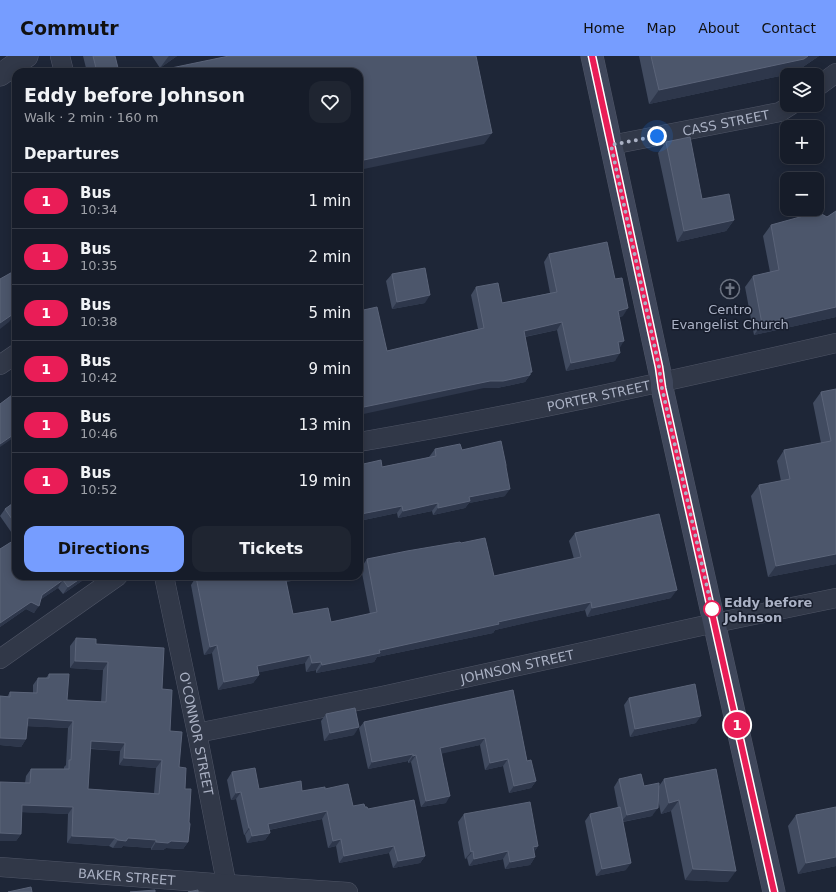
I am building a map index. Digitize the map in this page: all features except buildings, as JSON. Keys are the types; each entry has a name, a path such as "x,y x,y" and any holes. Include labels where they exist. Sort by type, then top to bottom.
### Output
{"main road":[{"path":"592,56 662,382 662,388 774,892"}],"street":[{"path":"0,75 27,56"},
{"path":"60,56 63,68"},
{"path":"824,82 836,73"},
{"name":"CASS STREET","path":"611,145 780,112"},
{"name":"PORTER STREET","path":"363,441 435,429 662,382 836,343"},
{"path":"0,365 12,357"},
{"path":"0,659 112,580"},
{"name":"O'CONNOR STREET","path":"165,580 198,733 228,888"},
{"name":"JOHNSON STREET","path":"198,733 382,696 836,598"},
{"name":"BAKER STREET","path":"0,867 228,888 348,892"}],"bus line":[{"name":"1","path":"592,56 659,367 662,388 774,892"}],"place":[{"name":"Centro Evangelist Church","path":"730,289"},
{"name":"Eddy before Johnson","path":"712,609"}],"route":[{"path":"657,136 611,145 659,367 662,388 712,609"}]}
